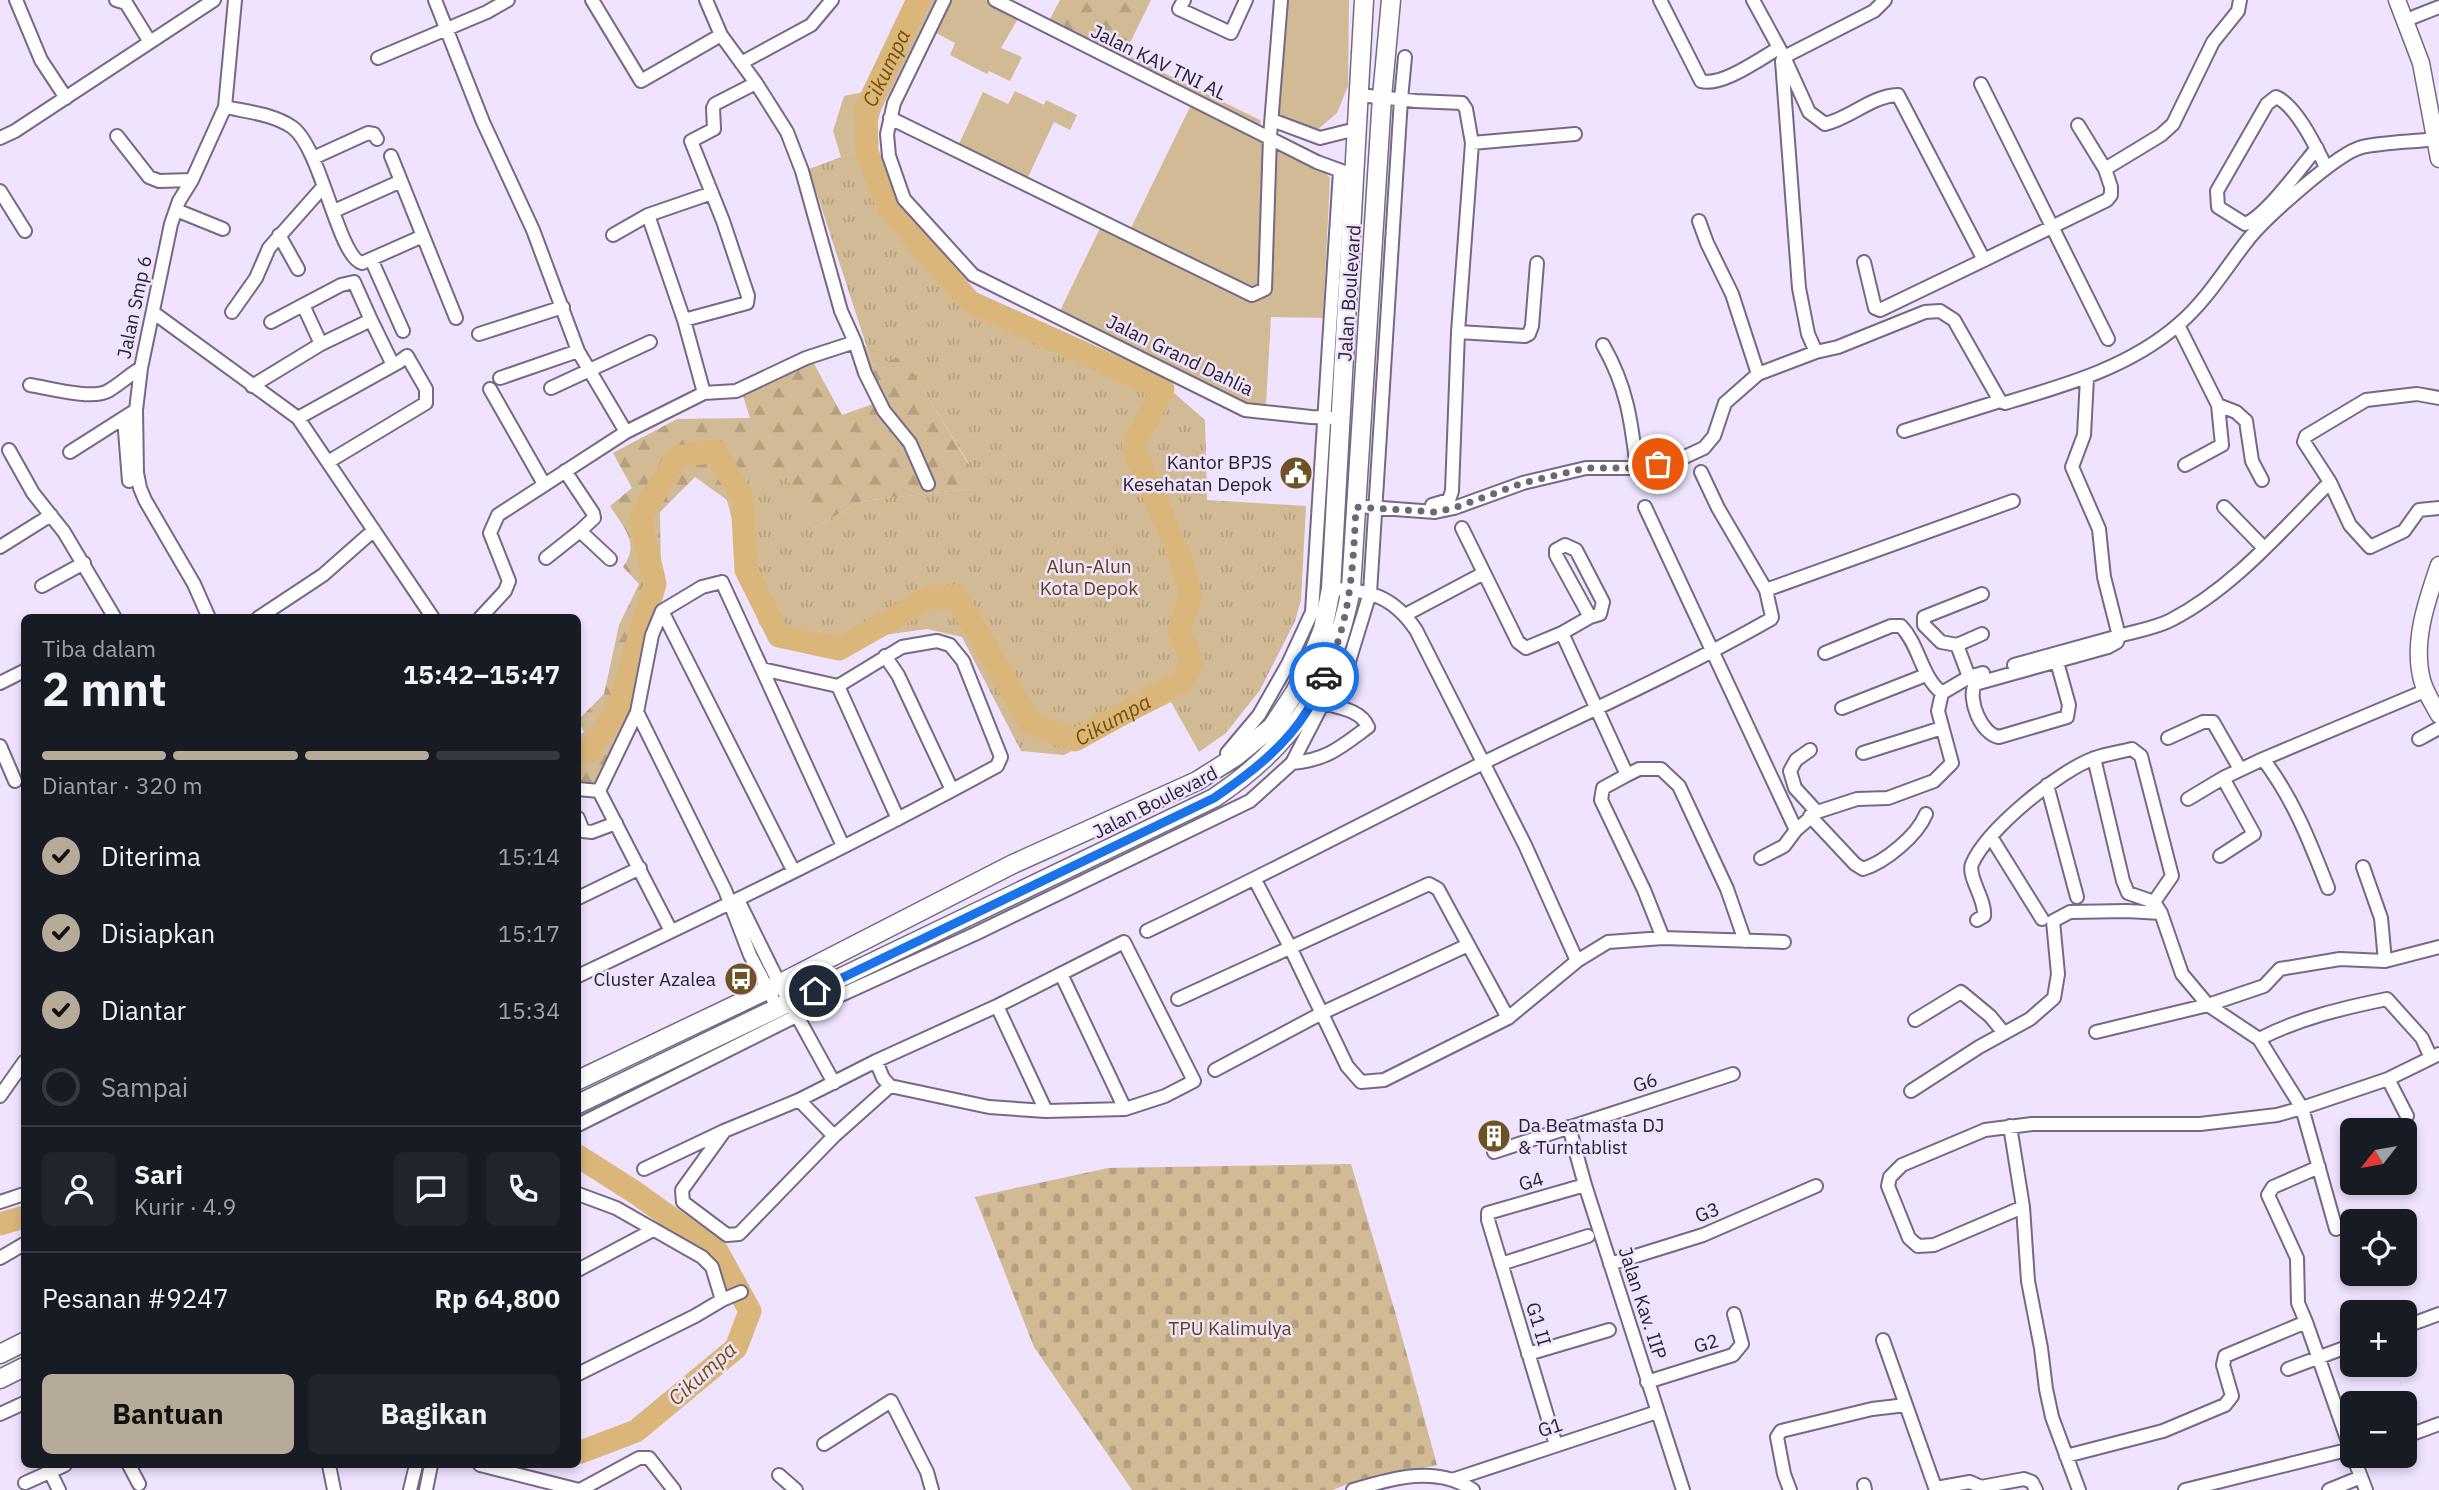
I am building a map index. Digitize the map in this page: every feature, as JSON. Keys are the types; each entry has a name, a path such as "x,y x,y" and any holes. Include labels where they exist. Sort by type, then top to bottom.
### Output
{"main road":[{"name":"Jalan Boulevard","path":"581,1079 774,986 1011,865 1197,781 1235,757 1272,727 1295,692 1310,662 1323,629 1331,589 1333,417 1347,174 1356,129 1364,0"},
{"name":"Jalan Boulevard","path":"581,1103 788,1009 1214,798 1241,780 1285,739 1307,712 1335,653 1344,626 1351,589 1392,98 1391,0"},
{"path":"0,1354 21,1344"},
{"path":"0,1379 21,1368"}],"street":[{"path":"16,0 41,60 66,98"},
{"path":"116,0 125,3 150,41"},
{"path":"0,138 66,98 214,0"},
{"name":"Jalan Smp 6","path":"207,614 194,584 140,488 130,414 154,313 171,224 225,107 235,0"},
{"path":"435,0 483,122 533,230 578,351 626,432"},
{"path":"378,58 487,12 508,0"},
{"path":"592,0 641,81 721,35"},
{"path":"707,0 721,35 787,132 802,171 841,311 865,373 884,411 910,443 928,484"},
{"path":"740,64 811,25 832,0"},
{"name":"Jalan Grand Dahlia","path":"944,0 894,103 887,134 889,156 904,199 973,275 1245,410 1333,417"},
{"name":"Jalan KAV TNI AL","path":"996,0 1317,162 1347,174"},
{"path":"1184,0 1179,9 1231,33 1246,0"},
{"path":"890,118 1252,295 1265,289 1270,137 1281,0"},
{"path":"1660,0 1702,81 1707,83 1726,78 1874,12 1885,0"},
{"path":"1753,0 1809,112 1825,124 1836,121 1880,97 1898,95 1984,260"},
{"path":"2105,169 2161,135 2173,124 2213,42 2238,11 2240,0"},
{"path":"2397,0 2421,63 2439,159"},
{"path":"2406,20 2439,7"},
{"path":"1781,52 1799,288 1808,334 1816,352"},
{"path":"581,1123 788,1009 977,933 1250,801 1293,763 1324,703 1347,668 1370,593 1392,98 1405,57"},
{"path":"684,320 747,303 748,296 691,141 714,129 715,104 756,83"},
{"path":"1982,85 2108,339"},
{"path":"1356,507 1376,503 1433,505 1449,500 1452,491 1458,332 1472,143 1466,109 1462,103 1359,95"},
{"path":"2317,148 2266,208 2249,223 2235,220 2218,207 2217,191 2270,100 2276,97 2286,101 2317,148 2326,167"},
{"path":"225,107 267,115 300,134 313,158 352,257 362,263 423,236"},
{"path":"1272,120 1320,138 1356,129"},
{"path":"1864,262 1875,308 1880,310 2106,200 2111,195 2111,187 2105,169 2078,125"},
{"path":"313,158 368,132 374,134 377,139"},
{"path":"1472,143 1575,134"},
{"path":"117,136 149,177 159,181 192,180"},
{"path":"1903,431 2000,401 2006,403 2087,379 2151,344 2207,297 2249,238 2326,167 2360,147 2436,139"},
{"path":"391,156 399,182 456,318"},
{"path":"334,211 399,182"},
{"path":"232,312 256,278 266,252 323,187"},
{"path":"0,191 26,231"},
{"path":"613,235 648,215 712,193"},
{"path":"176,210 223,229"},
{"path":"648,215 684,320 704,393"},
{"path":"1699,221 1732,294 1758,374"},
{"path":"279,235 298,269"},
{"path":"371,259 403,331"},
{"path":"1458,332 1525,336 1529,334 1532,327 1537,263"},
{"path":"271,322 341,285 354,282 393,365"},
{"path":"303,304 321,344"},
{"path":"479,334 563,307"},
{"path":"1376,503 1435,512 1454,508 1523,483 1586,468 1637,468 1678,460 1704,449 1714,436 1725,403 1758,374 1816,352 1838,347 1925,312 1940,312 1954,320 2000,401"},
{"path":"154,313 298,418 430,614"},
{"path":"252,386 321,344 371,320"},
{"path":"2178,324 2218,405 2222,445 2185,465"},
{"path":"551,388 649,342"},
{"path":"484,614 505,592 509,581 490,533 498,515 626,432 704,393 736,391 806,358 855,342"},
{"path":"1603,345 1615,366 1629,407 1637,468"},
{"path":"500,378 578,351"},
{"path":"298,418 407,356 426,389 426,402 328,462"},
{"path":"30,385 95,395 106,392 141,368"},
{"path":"2057,662 2069,705 2067,717 1999,737 1983,727 1972,691 1975,684 2108,648 2117,642 2119,636 2104,577 2099,529 2071,467 2084,435 2087,379"},
{"path":"490,389 544,484"},
{"path":"2439,398 2417,394 2366,400 2306,436 2304,442 2330,482 2350,525 2370,547 2404,531 2419,510 2439,508"},
{"path":"2218,405 2236,412 2246,421 2252,461 2262,480"},
{"path":"70,452 130,414"},
{"path":"129,481 130,414"},
{"path":"1227,753 1259,715 1288,664 1311,612 1333,417"},
{"path":"9,450 33,493 83,563 113,614"},
{"path":"547,558 594,518 565,471"},
{"path":"1147,931 1712,653 1771,619 1766,590 1718,508 1701,472"},
{"path":"1762,859 1784,846 1813,814 1857,799 1888,798 1934,781 1952,762 1938,711 1942,693 1969,677 2169,621 2208,598 2264,548 2330,482"},
{"path":"1766,590 2013,500"},
{"path":"1645,507 1796,830"},
{"path":"2224,507 2264,548"},
{"path":"0,547 51,515"},
{"path":"1462,528 1521,646 1532,646 1600,614 1603,602 1576,550 1565,545 1556,550 1556,555 1590,617"},
{"path":"264,614 323,575 374,530"},
{"path":"580,531 610,559"},
{"path":"42,586 83,563"},
{"path":"2439,565 2425,606 2420,651 2424,684 2439,715"},
{"path":"1405,615 1484,573"},
{"path":"599,790 637,712 652,635 662,611 702,587 722,582 843,846"},
{"path":"1331,589 1351,589 1384,597 1405,615 1416,630 1525,845 1577,961"},
{"path":"1982,594 1924,617 1924,625 1941,642 1957,645 1982,634"},
{"path":"662,611 793,870"},
{"path":"1825,653 1891,626 1901,626 1909,635 1926,675 1942,693"},
{"path":"1562,633 1627,775"},
{"path":"581,975 734,902 898,819 997,765 1001,758 962,661 950,645 937,641 902,647 838,686 762,669"},
{"path":"1957,645 1969,677"},
{"path":"885,656 900,680 952,790"},
{"path":"0,683 21,672"},
{"path":"1842,708 1926,675"},
{"path":"2188,799 2240,769 2424,684"},
{"path":"838,686 898,819"},
{"path":"1293,763 1307,762 1332,754 1368,727 1364,718 1356,713 1324,703"},
{"path":"637,712 734,902 750,956 774,986 834,1083"},
{"path":"2168,738 2203,722 2213,722 2240,769"},
{"path":"1863,753 1942,728"},
{"path":"2419,738 2439,728"},
{"path":"0,746 15,781"},
{"path":"1977,920 1984,916 1985,912 1971,872 1972,864 1991,836 2047,785 2094,758 2132,749 2141,756 2172,876 2158,908"},
{"path":"1810,750 1796,760 1790,771 1795,788 1813,814 1855,864 1863,869 1878,864 1921,826 1926,814"},
{"path":"2094,758 2128,893 2158,908 2182,974 2208,1004 2259,1039 2302,1108 2336,1229"},
{"path":"2263,759 2278,778 2299,815 2328,888"},
{"path":"1663,938 1644,890 1601,800 1603,788 1639,769 1661,769 1679,786 1727,889 1745,942"},
{"path":"2220,856 2254,834 2223,779"},
{"path":"2047,785 2077,897"},
{"path":"581,789 599,790"},
{"path":"599,790 671,931"},
{"path":"581,826 583,831 592,832 616,823"},
{"path":"1991,836 2042,919"},
{"path":"2362,867 2381,918 2385,961"},
{"path":"581,897 640,868"},
{"path":"1255,880 1346,1066 1361,1082 1384,1080 1508,1018 1577,961 1608,942 1663,938 1784,942"},
{"path":"1178,999 1429,884 1438,889 1508,1018"},
{"path":"1911,1091 2030,1019 2054,998 2058,974 2053,921 2070,912 2158,908"},
{"path":"643,1169 799,1100 876,1061 997,1006 1124,942 1194,1082 1165,1096 1125,1109 1046,1111 989,1107 890,1086 883,1078 876,1061"},
{"path":"1215,1070 1322,1013 1468,944"},
{"path":"2096,1032 2208,1004 2264,986 2280,969 2340,959 2385,961 2439,947"},
{"path":"1061,974 1125,1109"},
{"path":"1915,1020 1961,992 1990,1016 2004,1033"},
{"path":"2023,1207 1934,1245 1918,1246 1909,1238 1888,1186 1890,1177 1902,1165 1985,1130 2032,1124 2200,1124 2277,1115 2388,1079 2435,1056 2387,999 2320,1014 2282,1027 2259,1039"},
{"path":"997,1006 1046,1111"},
{"path":"0,1096 21,1066"},
{"name":"G6","path":"1494,1152 1733,1074"},
{"path":"2388,1079 2407,1116"},
{"path":"724,1131 682,1190 682,1202 727,1235 739,1234 834,1136 890,1086"},
{"path":"799,1100 834,1136"},
{"path":"2010,1126 2023,1207 2028,1281 2046,1389 2052,1417 2079,1490"},
{"name":"Jalan Kav. IIP","path":"1569,1127 1585,1185 1683,1490"},
{"path":"2319,1167 2273,1187 2268,1195 2297,1258 2298,1303 2340,1415"},
{"name":"G4","path":"1488,1213 1585,1185"},
{"name":"G3","path":"1610,1264 1703,1235 1816,1186"},
{"path":"0,1202 21,1195"},
{"path":"581,1195 616,1208 702,1257 712,1267 731,1297 581,1373"},
{"name":"G1 II","path":"1488,1213 1556,1445"},
{"path":"581,1268 653,1230"},
{"path":"1501,1264 1588,1236"},
{"path":"0,1258 21,1246"},
{"name":"G2","path":"1647,1382 1733,1355 1742,1344 1734,1314"},
{"path":"2417,1322 2439,1314"},
{"path":"2066,1456 2163,1431 2225,1405 2232,1396 2223,1365 2225,1356 2306,1322"},
{"path":"1528,1354 1609,1330"},
{"path":"1883,1340 1936,1489 1970,1482 1981,1487 2024,1479 2032,1482 2036,1490"},
{"path":"2288,1368 2340,1349"},
{"path":"824,1444 891,1401 927,1472 932,1490"},
{"path":"0,1414 21,1404"},
{"path":"1790,1490 1777,1437 1781,1431 1872,1409 1906,1405"},
{"name":"G1","path":"1455,1479 1657,1412"},
{"path":"2417,1432 2439,1424"},
{"path":"2185,1490 2340,1457"},
{"path":"493,1468 579,1490 639,1458 649,1458 674,1490"},
{"path":"25,1483 59,1468"},
{"path":"131,1468 139,1484"},
{"path":"330,1468 334,1490"},
{"path":"410,1490 415,1468"},
{"path":"426,1490 430,1468"},
{"path":"2358,1468 2366,1490"},
{"path":"50,1472 59,1490"},
{"path":"779,1475 796,1490"},
{"path":"1353,1490 1385,1480 1424,1475 1455,1479 1473,1490"},
{"path":"2329,1490 2361,1477"}],"green space":[{"path":"907,0 936,0 881,110 869,151 841,157 833,131 844,96 869,91"},
{"path":"948,0 986,0 1019,17 1001,48 1022,57 1010,81 989,71 987,74 950,55 955,43 934,32"},
{"path":"1060,0 1151,0 1122,59 1048,23"},
{"path":"1286,0 1349,0 1348,86 1337,113 1316,131 1278,116"},
{"path":"1125,54 1260,120 1261,123 1258,126 1122,59"},
{"path":"1015,91 1044,105 1046,100 1077,115 1070,130 1054,122 1028,177 959,144 983,92 1008,104"},
{"path":"1191,105 1322,168 1330,178 1323,318 1271,317 1266,404 1248,405 1058,315 1106,216 1131,228"},
{"name":"Alun-Alun Kota Depok","path":"869,151 891,209 972,301 1046,340 1067,342 1166,386 1205,420 1207,500 1306,506 1301,600 1295,621 1260,690 1226,733 1199,752 1171,702 1064,755 1021,751 962,637 927,629 834,642 780,646 759,624 727,500 740,475 784,473 814,528 862,501 969,489 969,464 903,356 873,366 809,169 841,157"},
{"path":"866,346 873,366 903,355 969,465 969,489 862,501 814,528 740,475 727,500 695,477 660,512 661,573 633,711 596,783 581,781 581,734 584,732 581,717 604,694 619,625 639,584 623,567 628,558 630,543 625,528 610,506 632,488 613,453 677,419 750,418 743,396 813,362 842,415 873,404 854,350"},
{"name":"TPU Kalimulya","path":"1351,1164 1437,1465 1333,1490 1132,1490 1034,1347 975,1197 1108,1168"}],"waterway":[{"name":"Cikumpa","path":"581,751 589,752 618,709 655,584 640,518 677,457 715,451 742,497 746,570 779,636 839,649 929,598 956,596 1031,724 1075,740 1182,681 1192,662 1179,630 1191,595 1181,559 1133,446 1163,389 970,302 889,209 867,152 866,109 918,0"},
{"name":"Cikumpa","path":"581,1158 636,1193 717,1251 750,1311 736,1348 636,1431 581,1452"},
{"name":"Cikumpa","path":"0,1224 21,1218"}],"way so far":[{"path":"1324,677 1344,626 1351,589 1356,507 1435,512 1454,508 1523,483 1586,468 1637,468 1658,464"}],"place":[{"name":"Kantor BPJS Kesehatan Depok","path":"1296,473"},
{"name":"Cluster Azalea","path":"741,979"},
{"name":"Da Beatmasta DJ & Turntablist","path":"1494,1136"}],"route":[{"path":"815,991 1214,798 1241,780 1285,739 1307,712 1324,677"}]}
